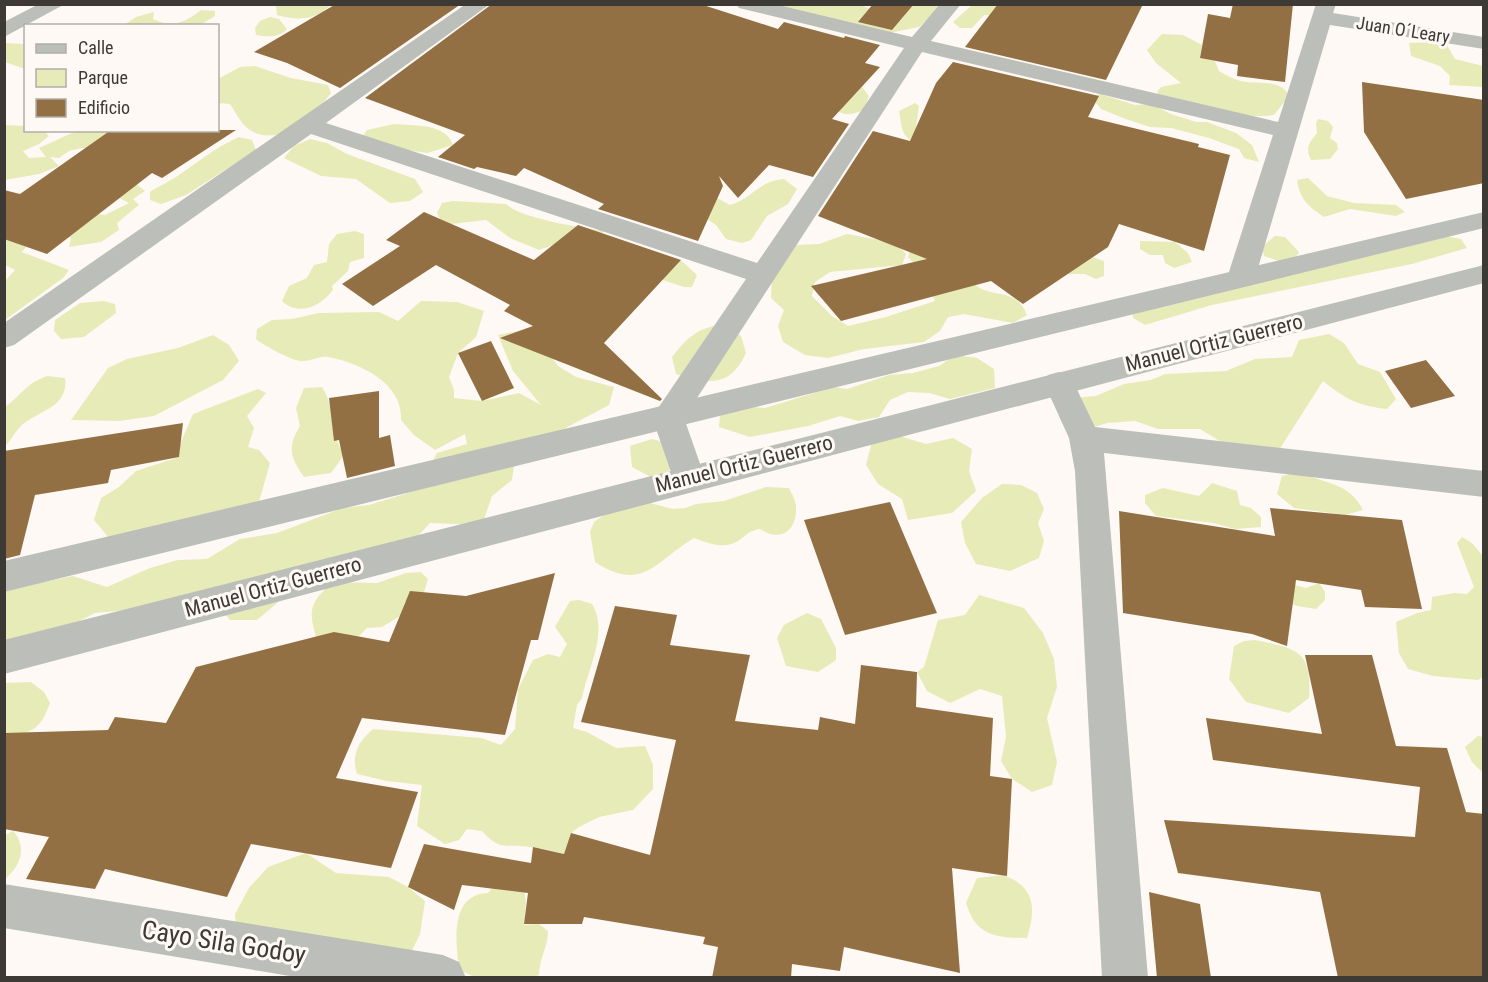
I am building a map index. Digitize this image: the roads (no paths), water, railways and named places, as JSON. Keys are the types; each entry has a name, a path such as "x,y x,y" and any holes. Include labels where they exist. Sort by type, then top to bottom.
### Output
{"street":[{"path":"4,31 55,4"},
{"path":"4,338 480,4"},
{"path":"746,4 1285,131"},
{"path":"668,417 761,274 916,45 951,4"},
{"path":"1241,278 1324,11"},
{"name":"Juan O´Leary","path":"1324,11 1484,43"},
{"path":"308,125 761,274"},
{"path":"4,577 1484,220"},
{"name":"Manuel Ortiz Guerrero","path":"4,657 1484,273"},
{"path":"1059,383 1085,438 1091,483 1125,978"},
{"path":"668,417 689,478"},
{"path":"1085,438 1484,484"},
{"name":"Cayo Sila Godoy","path":"4,906 443,978"}]}
